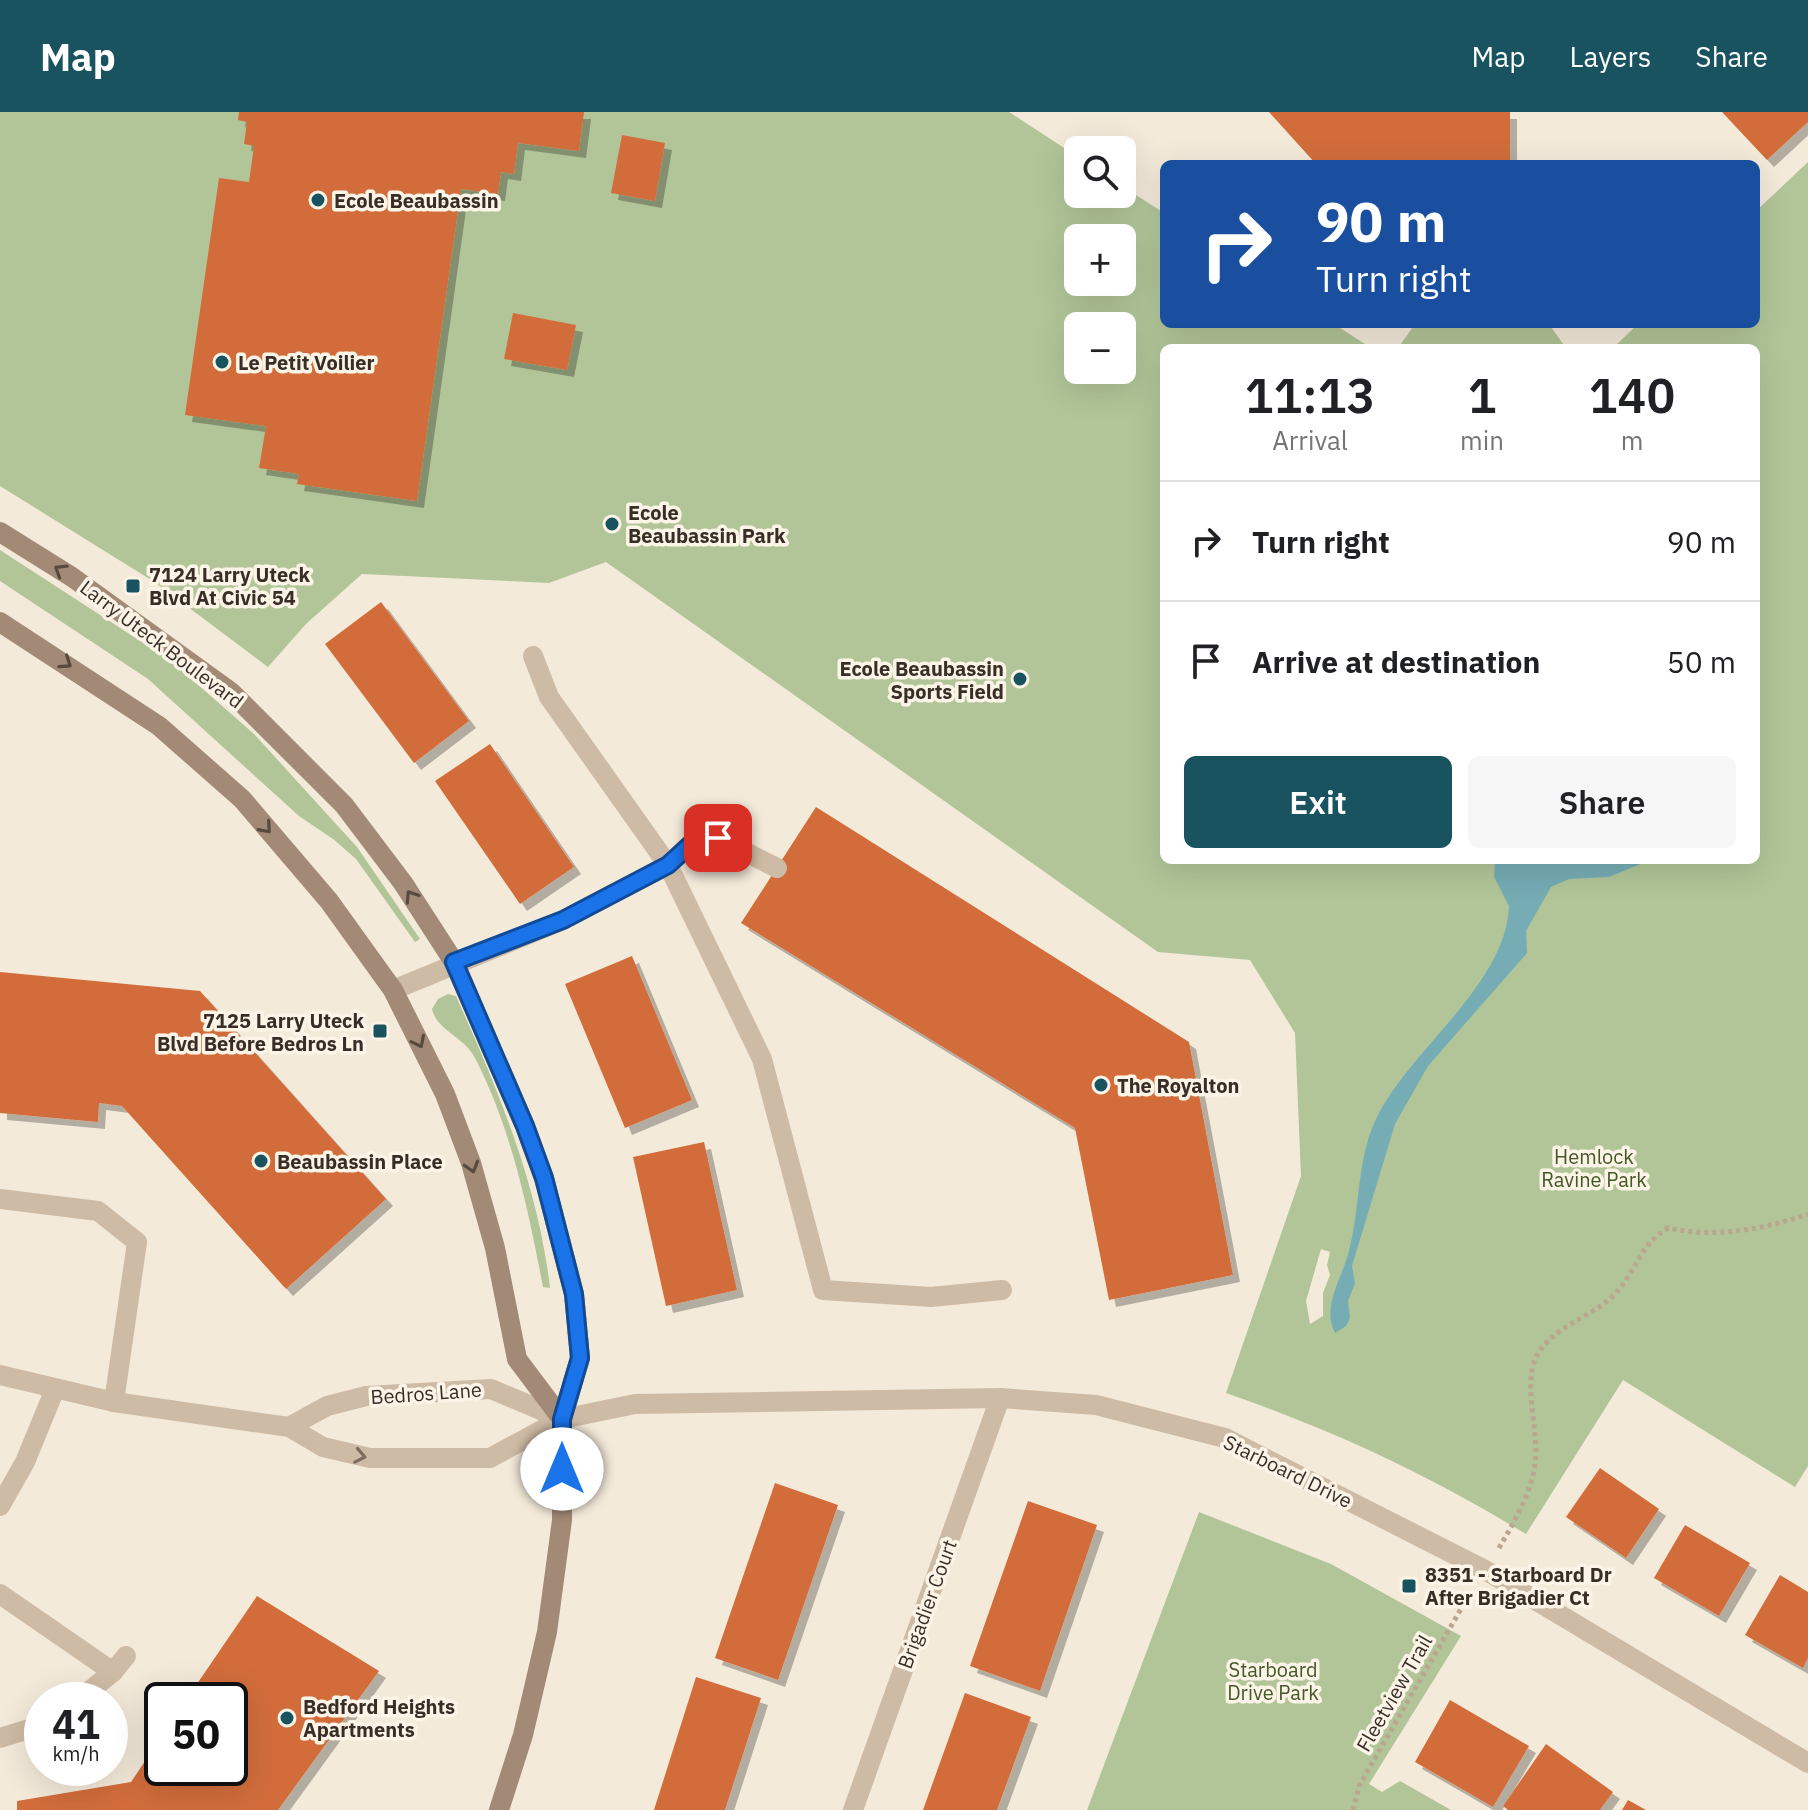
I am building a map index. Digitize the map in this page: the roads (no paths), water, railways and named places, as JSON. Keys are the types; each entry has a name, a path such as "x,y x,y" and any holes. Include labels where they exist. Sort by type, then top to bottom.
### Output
{"main road":[{"name":"Larry Uteck Boulevard","path":"0,532 72,577 231,692 344,805 403,883 454,962 530,1139 558,1225 574,1294 580,1358 562,1419 562,1520 547,1632 523,1735 499,1810"},
{"path":"0,622 159,726 242,799 329,901 393,990 445,1094 471,1163 495,1248 517,1359 562,1419"}],"street":[{"path":"533,656 549,697 668,865 704,933 762,1059 823,1290 931,1297 1002,1290"},
{"path":"393,990 454,962 563,920 668,865 692,843 718,838 777,868"},
{"path":"0,1199 98,1211 137,1242 114,1402"},
{"path":"0,1375 114,1402 289,1427 323,1447 370,1458 490,1458 562,1419"},
{"path":"0,1506 25,1462 55,1389"},
{"name":"Bedros Lane","path":"289,1427 327,1406 366,1396 491,1389 562,1419"},
{"name":"Starboard Drive","path":"562,1419 635,1404 1000,1398 1096,1405 1225,1438 1485,1570 1808,1763"},
{"name":"Brigadier Court","path":"853,1810 1000,1398"},
{"path":"0,1594 119,1664 98,1682"},
{"path":"0,1738 24,1731"}],"water":[{"path":"1495,864 1640,864 1609,877 1569,879 1551,887 1526,931 1527,953 1428,1066 1395,1124 1352,1266 1355,1283 1348,1301 1350,1318 1346,1326 1335,1333 1330,1313 1349,1251 1362,1165 1371,1131 1393,1090 1455,1015 1492,962 1504,935 1509,906 1494,877"}],"place":[{"name":"Ecole Beaubassin","path":"318,200"},
{"name":"Le Petit Voilier","path":"222,362"},
{"name":"Ecole Beaubassin Park","path":"612,524"},
{"name":"7124 Larry Uteck Blvd At Civic 54","path":"133,586"},
{"name":"Ecole Beaubassin Sports Field","path":"1020,679"},
{"name":"7125 Larry Uteck Blvd Before Bedros Ln","path":"380,1031"},
{"name":"The Royalton","path":"1101,1085"},
{"name":"Beaubassin Place","path":"261,1161"},
{"name":"8351 - Starboard Dr After Brigadier Ct","path":"1409,1586"},
{"name":"Bedford Heights Apartments","path":"287,1718"}],"park label":[{"name":"Hemlock Ravine Park","path":"1594,1168"},
{"name":"Starboard Drive Park","path":"1273,1680"}]}
